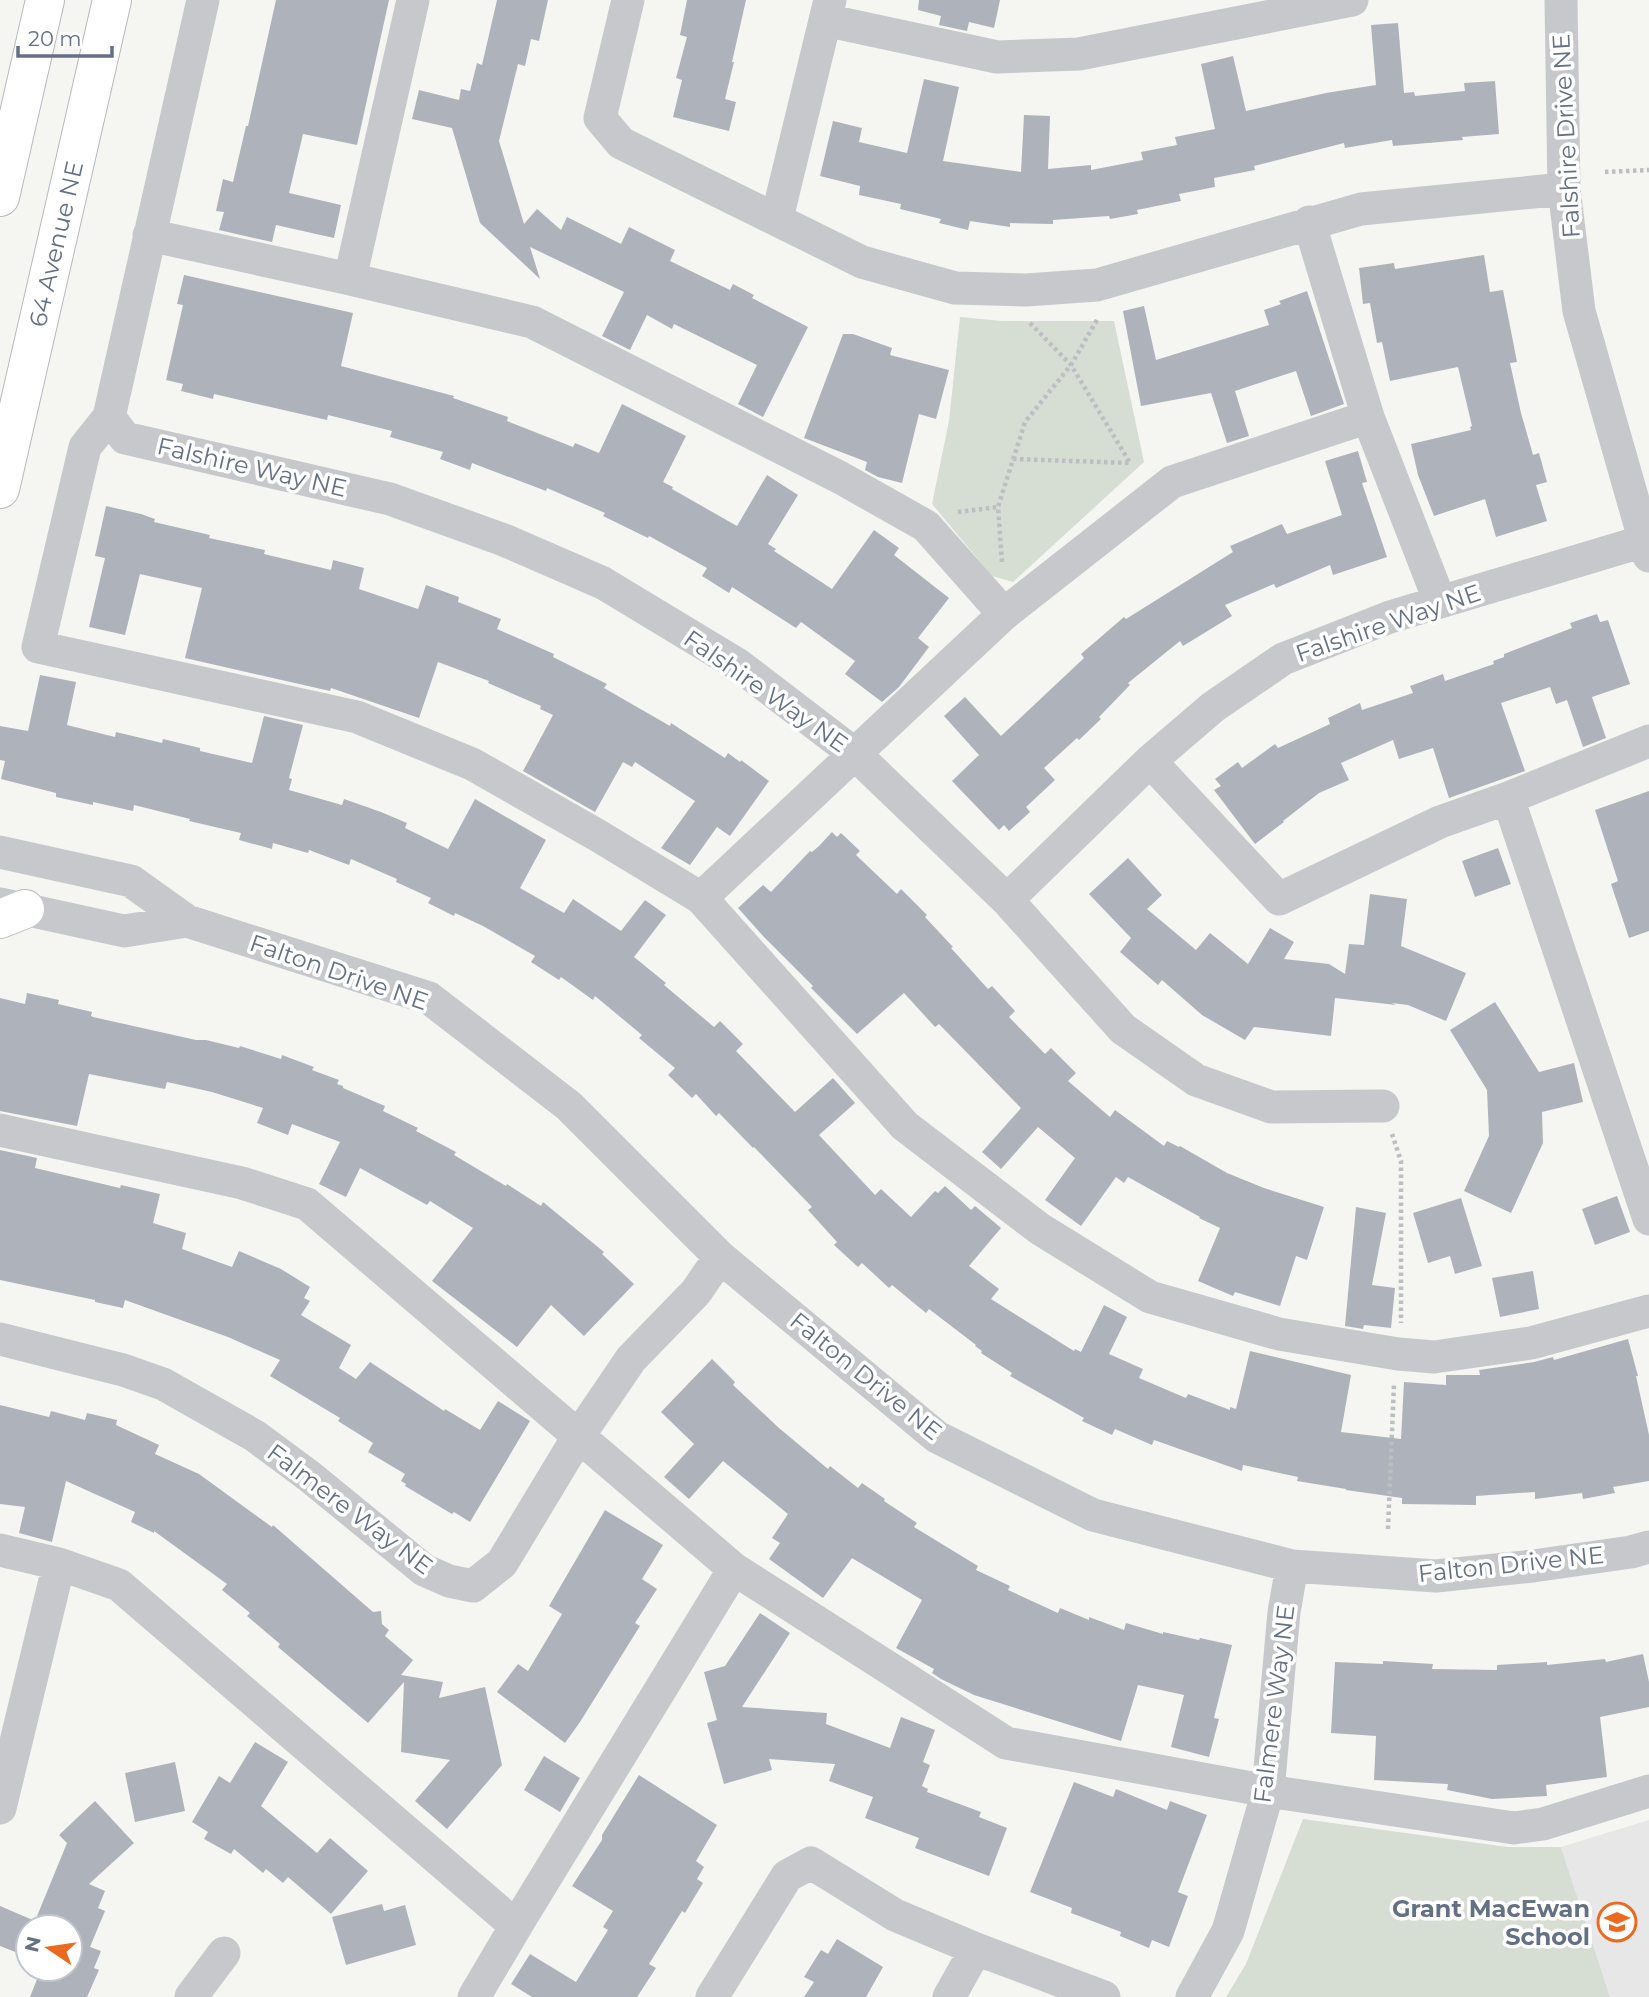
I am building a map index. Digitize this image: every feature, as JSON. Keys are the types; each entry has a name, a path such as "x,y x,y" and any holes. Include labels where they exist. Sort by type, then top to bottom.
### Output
{"main road":[{"path":"0,197 45,0"},
{"name":"64 Avenue NE","path":"0,489 112,0"}],"street":[{"path":"203,0 109,417 85,447 38,647 357,717 472,764 597,835 701,898 905,1126 1040,1229 1150,1297 1279,1334 1398,1354 1434,1357 1531,1343 1649,1311"},
{"path":"350,279 413,0"},
{"path":"628,0 600,118 621,143 862,262 956,288 1026,289 1097,285 1361,209 1563,190"},
{"path":"777,218 827,10 997,57 1079,54 1352,0"},
{"name":"Falshire Drive NE","path":"1561,0 1563,190 1579,311 1647,549"},
{"path":"1309,222 1368,417 1440,602"},
{"path":"149,235 532,322 841,478 926,526 998,608"},
{"name":"Falshire Way NE","path":"109,417 125,438 390,499 503,540 603,583 737,664 856,754 1007,900 1150,761 1213,707 1283,659 1391,617 1440,602 1647,549"},
{"path":"701,898 856,754 998,608 1172,482 1368,417"},
{"path":"1150,761 1279,899 1440,822 1508,798 1649,741"},
{"path":"1508,798 1649,1219"},
{"name":"Falton Drive NE","path":"0,852 131,881 187,921 429,998 569,1106 720,1257 937,1437 1093,1515 1292,1566 1436,1576 1532,1566 1649,1547"},
{"path":"1007,900 1123,1029 1196,1080 1271,1107 1383,1106"},
{"name":"Falton Drive NE","path":"8,911 124,932 187,921"},
{"path":"0,1130 242,1183 307,1204 734,1569 1006,1743 1268,1791 1514,1828 1544,1824 1649,1791"},
{"name":"Falmere Way NE","path":"0,1339 123,1370 163,1384 255,1436 309,1476 424,1570 449,1581 473,1586 502,1563 578,1437 631,1359 696,1292 720,1257"},
{"path":"0,1550 59,1563 120,1585 516,1926"},
{"path":"0,1808 59,1563"},
{"name":"Falmere Way NE","path":"1192,1997 1228,1931 1268,1791 1284,1612 1292,1566"},
{"path":"474,1997 734,1569"},
{"path":"712,1997 788,1876 811,1863 895,1915 1104,1997"},
{"path":"949,1997 976,1949"},
{"path":"191,1997 224,1953"}],"path":[{"path":"1605,172 1649,170"},
{"path":"998,608 1003,584 998,507 1025,422 1071,365 1102,311 1097,285"},
{"path":"1026,289 1023,316 1071,365 1130,463 1156,495"},
{"path":"1013,459 1130,463"},
{"path":"1383,1106 1401,1161 1401,1332 1394,1380 1388,1529"}],"shaded area":[{"path":"960,317 1002,321 1114,321 1144,462 1013,582 992,576 932,504 949,421"},
{"path":"1303,1819 1508,1847 1561,1847 1610,1997 1226,1997 1246,1964"},
{"name":"Grant MacEwan School","path":"1649,1820 1649,1997 1610,1997 1561,1847"}],"building":[{"path":"276,0 389,0 357,145 303,134 289,193 341,205 334,238 276,225 272,242 219,230 224,212 216,211 223,179 233,182"},
{"path":"497,0 548,0 539,41 531,39 525,66 518,64 499,141 524,224 537,209 561,230 567,217 621,244 629,227 675,250 670,261 730,290 733,284 754,295 752,298 808,327 763,417 738,404 757,365 674,324 672,329 647,315 630,350 602,336 624,292 530,247 540,279 480,223 452,128 412,119 419,90 459,100 461,89 470,91 477,63 482,65"},
{"path":"687,0 746,0 725,99 736,102 729,131 673,117 682,80 676,78 687,37 680,35"},
{"path":"919,0 1000,0 994,28 969,22 967,31 939,25 941,16 918,10"},
{"path":"1398,23 1404,93 1414,92 1415,96 1465,91 1464,83 1495,81 1499,134 1393,146 1392,140 1345,148 1344,143 1254,166 1255,170 1214,178 1215,187 1179,194 1181,201 1137,210 1138,214 1110,219 1109,216 1053,220 1053,224 1010,223 1010,227 970,221 968,230 939,223 941,219 900,209 901,204 859,195 860,186 820,176 833,121 862,128 859,142 907,153 924,79 959,87 943,161 1021,172 1024,115 1050,116 1048,169 1091,165 1091,170 1143,160 1141,152 1177,145 1175,137 1215,129 1201,64 1233,56 1246,111 1376,85 1371,25"},
{"path":"1484,255 1490,292 1503,290 1517,362 1510,363 1521,413 1533,455 1539,453 1547,482 1536,485 1547,521 1496,537 1485,499 1434,516 1418,475 1411,444 1471,430 1458,367 1390,381 1382,342 1377,343 1370,303 1363,304 1359,268 1394,263 1395,269"},
{"path":"184,275 353,313 341,366 454,396 453,398 508,417 507,421 573,447 575,443 599,453 622,404 686,436 663,482 737,526 767,475 798,495 768,544 776,549 774,551 832,589 874,530 899,548 894,555 949,598 918,638 929,647 899,687 882,702 845,674 855,661 801,622 796,628 732,587 729,593 702,576 707,568 649,536 648,538 603,516 605,513 547,488 546,491 472,463 470,470 440,459 443,452 390,437 392,431 328,415 327,420 214,394 213,399 181,391 183,384 166,380 183,305 177,304"},
{"path":"1307,291 1344,404 1311,416 1296,371 1235,391 1249,436 1227,443 1211,393 1141,406 1123,311 1144,306 1156,360 1269,325 1264,310 1281,304 1279,301"},
{"path":"843,334 853,334 892,348 890,355 949,370 936,419 919,414 902,483 878,477 865,470 867,462 804,438"},
{"path":"1358,451 1367,482 1362,483 1387,557 1333,575 1330,565 1276,588 1274,584 1225,605 1232,616 1183,646 1180,641 1128,683 1130,685 1099,717 1101,719 1044,768 1055,780 1026,807 1030,812 1009,831 1004,825 999,830 952,781 979,755 944,716 965,697 1001,736 1084,658 1081,654 1124,617 1126,619 1233,552 1230,546 1282,524 1287,534 1342,515 1325,461"},
{"path":"106,506 141,514 155,519 154,522 210,535 209,538 265,550 264,554 331,570 333,560 364,568 359,589 418,609 426,585 459,597 458,602 501,619 497,629 554,654 553,657 607,684 604,688 670,726 671,723 725,758 728,753 740,762 741,760 769,781 730,836 717,827 690,865 661,848 695,801 635,762 632,767 623,762 595,812 523,771 553,715 540,709 541,706 488,683 489,681 438,662 419,718 331,688 330,691 185,658 202,588 140,574 125,635 89,627 105,558 95,556"},
{"path":"1597,614 1600,622 1608,620 1630,684 1592,697 1606,738 1583,747 1567,700 1556,704 1550,687 1501,703 1525,771 1449,798 1433,748 1399,759 1393,740 1341,763 1349,780 1319,793 1255,844 1214,790 1221,786 1215,779 1238,762 1242,768 1275,744 1278,748 1330,724 1328,718 1360,703 1362,710 1413,693 1410,686 1443,674 1445,681 1494,664 1493,661 1504,657 1504,654 1572,628 1570,623"},
{"path":"40,675 76,682 67,725 115,737 116,732 162,743 163,739 252,763 264,716 303,725 289,778 292,779 289,790 342,805 344,799 381,812 407,823 405,828 448,849 475,799 546,840 520,888 564,913 573,899 621,931 645,900 666,915 634,957 714,1027 720,1021 743,1044 736,1051 795,1112 833,1078 855,1103 819,1135 875,1195 881,1189 911,1217 935,1191 938,1193 945,1186 971,1210 975,1206 1001,1228 969,1266 999,1289 991,1299 1074,1351 1075,1349 1081,1352 1104,1305 1127,1317 1109,1354 1143,1369 1139,1378 1186,1398 1188,1394 1230,1410 1230,1407 1236,1409 1250,1351 1351,1375 1341,1432 1401,1439 1404,1382 1446,1385 1446,1375 1480,1375 1479,1370 1553,1357 1554,1360 1628,1339 1649,1435 1649,1481 1613,1487 1615,1493 1583,1499 1582,1493 1535,1499 1535,1492 1476,1496 1476,1505 1402,1504 1402,1498 1297,1481 1298,1477 1243,1465 1242,1471 1154,1440 1152,1445 1115,1429 1112,1435 1082,1421 1084,1418 1010,1376 1012,1373 981,1353 976,1345 929,1309 926,1313 892,1285 889,1288 862,1263 858,1267 834,1245 837,1242 808,1210 812,1207 754,1147 719,1113 716,1116 696,1094 692,1098 668,1075 675,1068 639,1038 642,1035 595,996 593,1000 561,977 559,980 531,962 535,956 483,926 428,903 431,898 396,882 397,879 351,859 349,865 309,850 308,853 273,843 272,849 239,840 241,833 189,821 190,819 134,805 133,811 93,802 93,805 56,797 56,793 1,779 5,761 0,760 0,726 28,731"},
{"path":"1649,791 1649,931 1629,938 1611,884 1618,881 1595,810"},
{"path":"832,832 837,837 841,833 860,851 856,855 897,894 901,889 927,915 925,917 988,989 992,986 1015,1011 1009,1017 1045,1054 1051,1048 1076,1073 1068,1081 1110,1117 1115,1110 1164,1146 1167,1141 1227,1173 1324,1207 1307,1260 1296,1256 1280,1306 1235,1292 1233,1296 1198,1281 1220,1228 1128,1177 1124,1183 1116,1177 1081,1226 1045,1200 1075,1158 1038,1127 1001,1169 982,1152 1021,1108 939,1024 935,1027 904,993 857,1034 811,988 813,986 738,908 763,885 771,892"},
{"path":"1498,848 1511,884 1475,897 1462,861"},
{"path":"1128,858 1162,895 1147,909 1196,950 1210,933 1248,964 1270,928 1294,942 1284,959 1329,964 1345,974 1349,944 1364,945 1370,894 1407,899 1401,946 1466,973 1446,1021 1408,1005 1335,998 1331,1036 1254,1027 1245,1040 1202,1015 1162,980 1158,985 1120,952 1131,938 1089,894"},
{"path":"27,993 59,1000 58,1004 92,1012 93,1017 196,1040 239,1048 240,1046 281,1059 282,1055 314,1067 312,1070 339,1080 337,1084 343,1088 385,1106 383,1111 418,1128 416,1131 456,1152 454,1155 506,1186 507,1184 541,1206 543,1202 604,1252 602,1254 634,1284 584,1336 551,1305 517,1347 432,1281 473,1228 430,1201 427,1205 360,1168 346,1197 319,1184 340,1142 292,1124 288,1135 257,1123 263,1108 212,1092 167,1082 165,1089 89,1074 77,1126 0,1111 0,998 25,1004"},
{"path":"1495,1002 1539,1072 1574,1063 1583,1102 1542,1112 1543,1143 1511,1213 1464,1191 1489,1136 1487,1090 1450,1030"},
{"path":"0,1150 37,1158 35,1168 120,1188 121,1185 160,1194 153,1223 186,1233 182,1249 232,1267 239,1251 281,1269 310,1287 304,1298 310,1301 301,1315 351,1345 339,1368 356,1379 370,1362 444,1411 445,1409 480,1430 498,1401 530,1421 470,1522 405,1486 401,1481 405,1474 368,1452 373,1443 338,1421 340,1418 270,1376 280,1360 228,1337 125,1300 123,1308 0,1280"},
{"path":"1617,1196 1630,1232 1595,1245 1582,1209"},
{"path":"1461,1198 1482,1266 1455,1274 1450,1256 1428,1263 1413,1213"},
{"path":"1356,1207 1386,1213 1372,1285 1395,1288 1391,1328 1364,1325 1363,1329 1345,1326"},
{"path":"1533,1271 1539,1309 1500,1317 1492,1278"},
{"path":"712,1359 735,1382 733,1385 828,1469 830,1466 858,1488 862,1483 917,1523 914,1527 978,1566 976,1570 1010,1586 1008,1590 1058,1613 1060,1608 1124,1630 1126,1623 1163,1634 1232,1645 1214,1718 1219,1719 1209,1757 1171,1747 1184,1695 1138,1685 1121,1741 974,1695 941,1679 932,1673 934,1669 896,1648 922,1600 852,1558 823,1598 769,1559 780,1543 772,1538 788,1514 723,1461 689,1499 664,1477 694,1444 661,1412"},
{"path":"0,1405 49,1417 51,1411 85,1420 87,1413 117,1420 116,1425 159,1445 155,1454 199,1474 272,1527 273,1525 373,1612 381,1611 382,1624 389,1630 385,1636 413,1660 401,1675 443,1682 439,1698 485,1687 502,1765 447,1829 415,1801 450,1760 401,1752 404,1682 368,1723 278,1647 280,1644 247,1616 250,1613 222,1590 227,1584 154,1531 131,1522 135,1512 66,1481 52,1542 19,1533 25,1507 0,1504"},
{"path":"605,1510 663,1545 642,1579 657,1589 635,1623 640,1626 565,1743 497,1692 518,1664 528,1671 562,1614 549,1606"},
{"path":"760,1613 790,1633 742,1707 827,1713 826,1724 890,1748 901,1717 935,1730 923,1762 930,1765 922,1786 928,1789 927,1792 981,1812 979,1817 1007,1828 989,1876 915,1848 919,1838 865,1818 873,1797 829,1781 835,1764 769,1759 772,1770 724,1784 707,1723 717,1720 704,1672 725,1666"},
{"path":"1643,1654 1649,1682 1649,1707 1600,1717 1607,1777 1546,1785 1547,1796 1492,1799 1447,1790 1448,1784 1374,1780 1376,1736 1331,1733 1335,1662 1383,1664 1383,1661 1433,1664 1432,1669 1497,1670 1497,1665 1547,1662 1547,1665 1605,1659 1606,1662"},
{"path":"255,1742 288,1762 261,1806 317,1853 330,1838 368,1871 331,1914 288,1877 283,1883 266,1869 263,1873 234,1849 231,1854 204,1839 208,1832 192,1822 219,1776 230,1783"},
{"path":"544,1756 580,1778 560,1812 524,1790"},
{"path":"175,1762 185,1811 135,1822 125,1773"},
{"path":"639,1775 717,1825 696,1861 704,1867 697,1879 703,1883 649,1964 656,1968 637,1997 532,1997 511,1984 530,1954 576,1982 608,1930 603,1927 613,1911 572,1886"},
{"path":"1074,1782 1113,1797 1116,1789 1167,1810 1170,1801 1207,1815 1178,1892 1188,1896 1169,1947 1152,1940 1149,1948 1120,1936 1121,1932 1071,1913 1072,1908 1030,1892"},
{"path":"95,1801 134,1843 89,1884 105,1891 98,1908 105,1911 90,1947 101,1951 94,1968 99,1970 87,1997 30,1997 36,1983 84,1983 84,1913 38,1913 67,1843 59,1835"},
{"path":"382,1904 384,1911 405,1905 416,1945 346,1965 332,1917"},
{"path":"0,1906 16,1913 14,1913 14,1952 0,1946"},
{"path":"837,1939 883,1967 866,1997 804,1997 814,1982 804,1977 821,1950 828,1954"}],"place":[{"name":"Grant MacEwan School","path":"1617,1922"}]}
